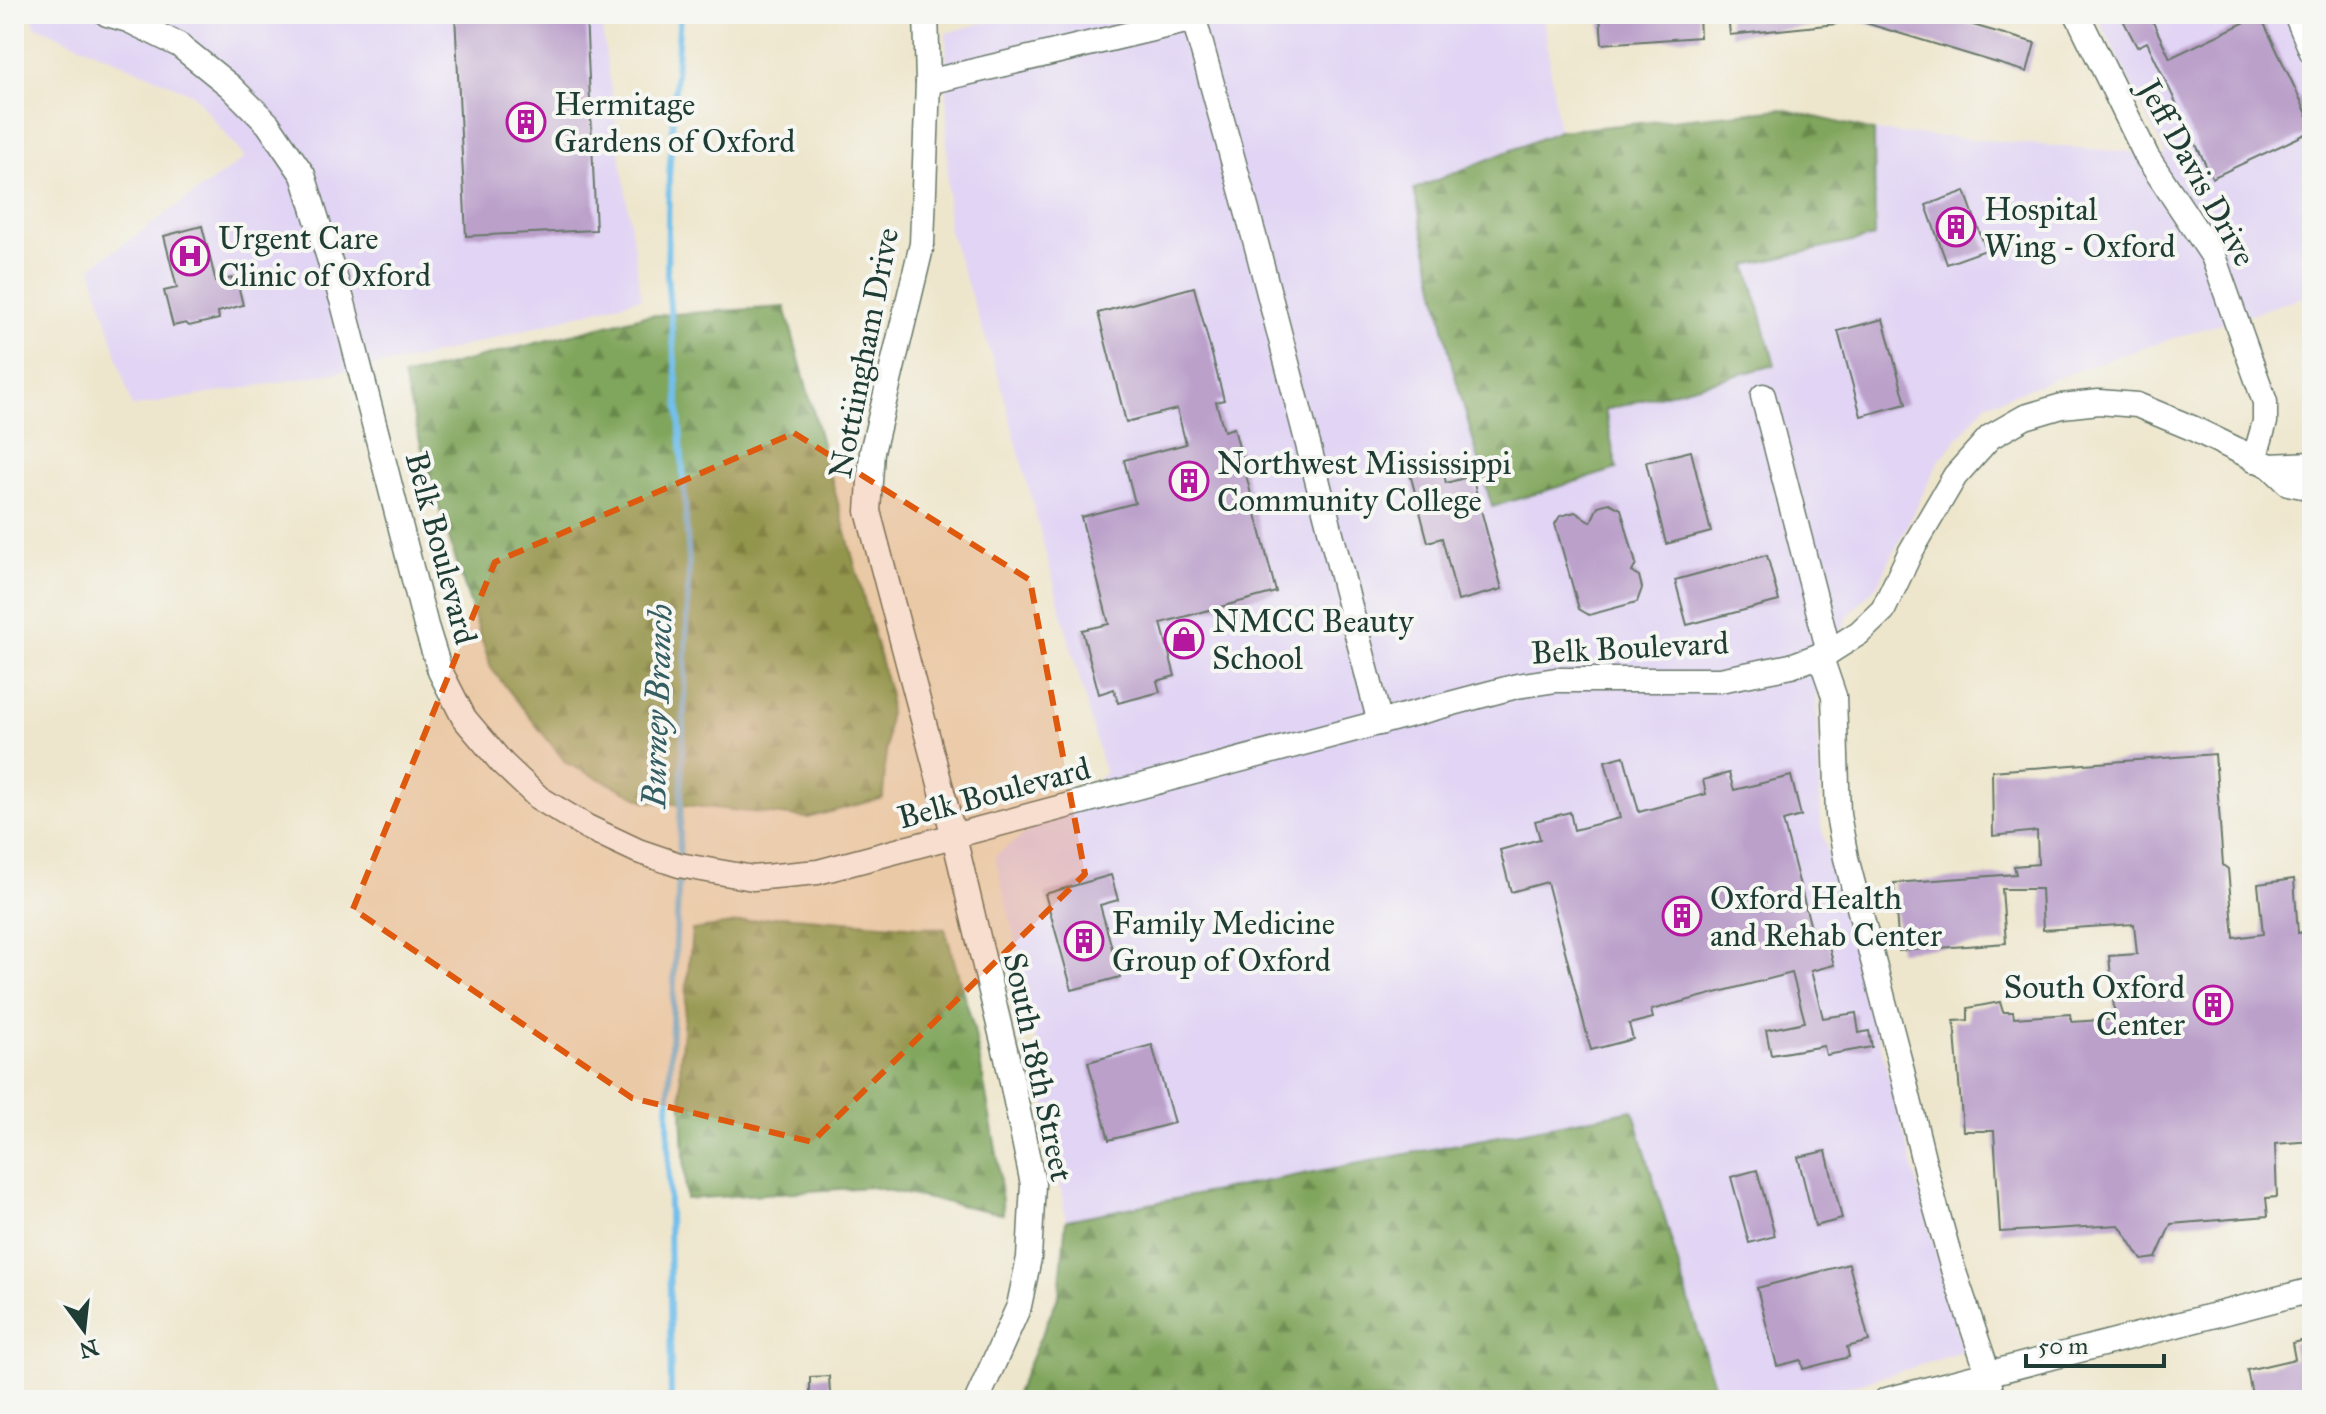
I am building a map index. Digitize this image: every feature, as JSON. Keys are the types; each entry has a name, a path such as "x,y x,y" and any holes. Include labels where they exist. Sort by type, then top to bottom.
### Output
{"street":[{"name":"Belk Boulevard","path":"107,14 128,20 179,45 230,86 268,124 303,175 343,303 426,626 440,671 464,718 502,763 539,798 587,827 638,851 679,865 753,878 818,872 1517,686 1543,682 1720,680 1791,666 1825,653 1859,633 1883,610 1911,551 1955,476 1990,437 2025,417 2062,406 2099,402 2137,405 2262,463 2288,483 2312,488"},
{"name":"Nottiingham Drive","path":"926,14 928,82 922,244 872,452 868,511 954,837"},
{"name":"Jeff Davis Drive","path":"2077,14 2147,157 2213,256 2265,402 2262,463"},
{"path":"2296,14 2312,52"},
{"path":"928,82 1194,19 1250,221 1380,723"},
{"path":"1763,396 1834,696 1838,815 1846,858 1930,1187 1953,1269 1988,1373 1992,1400"},
{"path":"2262,463 2312,464"},
{"name":"South 18th Street","path":"954,837 1033,1184 1029,1258 1019,1306 977,1400"},
{"path":"1886,1400 2312,1290"}],"highlighted area":[{"path":"794,433 1030,580 1085,874 812,1142 632,1098 353,909 495,562"}],"shaded area":[{"path":"33,14 600,14 641,298 417,359 132,407 91,267 245,158 193,94 34,25"},
{"path":"1015,14 1543,14 1559,131 1414,189 1452,365 1492,506 1604,411 1774,365 1747,265 1875,237 1874,131 2166,155 2096,14 2312,14 2312,294 2112,358 1986,404 1939,461 1878,584 1848,616 1816,692 1821,826 1963,1352 1805,1400 1718,1400 1633,1110 1066,1220 1029,1003 995,856 1105,774 999,378 948,228 946,33"}],"green space":[{"path":"1782,109 1874,131 1875,237 1747,265 1775,365 1605,410 1617,469 1492,507 1452,365 1414,189 1559,131"},
{"path":"785,307 890,695 883,798 808,818 646,801 566,763 491,668 432,486 403,377 643,316"},
{"path":"781,916 945,929 974,1029 998,1160 1003,1214 871,1187 686,1199 680,1063 692,930"},
{"path":"1633,1110 1718,1400 1013,1400 1059,1295 1066,1220"}],"building":[{"name":"Hermitage Gardens of Oxford","path":"455,14 586,14 596,230 466,236"},
{"path":"1600,14 1699,14 1700,37 1602,44"},
{"path":"1728,14 1836,14 1836,24 1730,35"},
{"path":"1850,14 1935,14 2035,43 2027,72 1849,18"},
{"path":"2120,14 2149,14 2170,58 2260,15 2312,124 2312,131 2212,178 2147,42 2137,47"},
{"name":"Hospital Wing - Oxford","path":"1965,191 1986,250 1947,264 1926,205"},
{"name":"Urgent Care Clinic of Oxford","path":"202,226 216,282 236,277 243,305 218,312 219,319 189,326 186,323 173,326 164,291 177,288 164,236"},
{"name":"Northwest Mississippi Community College","path":"1194,287 1224,400 1216,402 1224,431 1234,428 1276,592 1161,623 1175,676 1157,681 1160,692 1118,703 1114,689 1099,694 1082,630 1109,624 1081,517 1135,503 1124,460 1186,444 1177,409 1126,422 1098,313"},
{"path":"1883,319 1906,404 1861,416 1838,331"},
{"path":"1691,451 1711,532 1666,544 1646,462"},
{"path":"1440,458 1446,483 1472,476 1502,589 1458,601 1442,538 1428,542 1408,466"},
{"path":"1609,503 1621,509 1636,564 1632,572 1639,576 1642,588 1637,602 1589,615 1579,609 1555,524 1560,516 1575,512 1591,522 1598,506"},
{"path":"1767,555 1779,601 1687,625 1675,580"},
{"name":"South Oxford Center","path":"2215,754 2223,865 2228,869 2234,938 2263,934 2258,884 2294,879 2298,933 2312,931 2312,1141 2275,1144 2277,1197 2266,1198 2268,1216 2171,1224 2156,1258 2142,1260 2119,1225 2000,1232 1994,1131 1963,1131 1954,1021 1968,1020 1968,1008 2000,1002 2003,1012 2013,1012 2014,1018 2070,1014 2072,1022 2115,1019 2109,956 2137,954 2134,924 2043,930 2041,889 2002,889 2006,943 1899,951 1894,883 2016,874 2014,866 2038,864 2037,831 1993,836 1992,771"},
{"name":"Oxford Health and Rehab Center","path":"1624,756 1639,812 1706,794 1703,780 1729,773 1734,790 1791,776 1801,816 1783,821 1815,943 1827,940 1834,965 1811,971 1823,1018 1856,1013 1859,1033 1869,1031 1872,1047 1826,1055 1824,1046 1771,1055 1766,1030 1805,1022 1792,973 1651,1010 1653,1018 1629,1024 1633,1039 1591,1050 1547,882 1511,892 1500,850 1540,839 1535,821 1570,812 1574,830 1620,818 1605,761"},
{"name":"Family Medicine Group of Oxford","path":"1111,875 1118,900 1100,905 1120,977 1072,990 1045,894"},
{"path":"1152,1045 1174,1123 1109,1140 1088,1062"},
{"path":"1826,1151 1842,1219 1815,1226 1798,1157"},
{"path":"1757,1170 1775,1236 1749,1243 1731,1177"},
{"path":"1849,1264 1869,1341 1847,1347 1849,1357 1803,1369 1801,1360 1777,1366 1757,1288"},
{"path":"2310,1339 2312,1400 2253,1400 2247,1370 2295,1359 2292,1343"},
{"path":"829,1376 830,1394 810,1395 810,1377"}],"waterway":[{"name":"Burney Branch","path":"679,861 689,563 667,275 669,177 680,14"},
{"name":"Burney Branch","path":"671,1400 668,1114 679,872"}],"place":[{"name":"Hermitage Gardens of Oxford","path":"526,122"},
{"name":"Hospital Wing - Oxford","path":"1956,227"},
{"name":"Urgent Care Clinic of Oxford","path":"190,256"},
{"name":"Northwest Mississippi Community College","path":"1189,481"},
{"name":"NMCC Beauty School","path":"1184,639"},
{"name":"Oxford Health and Rehab Center","path":"1682,916"},
{"name":"Family Medicine Group of Oxford","path":"1084,941"},
{"name":"South Oxford Center","path":"2213,1005"}]}
